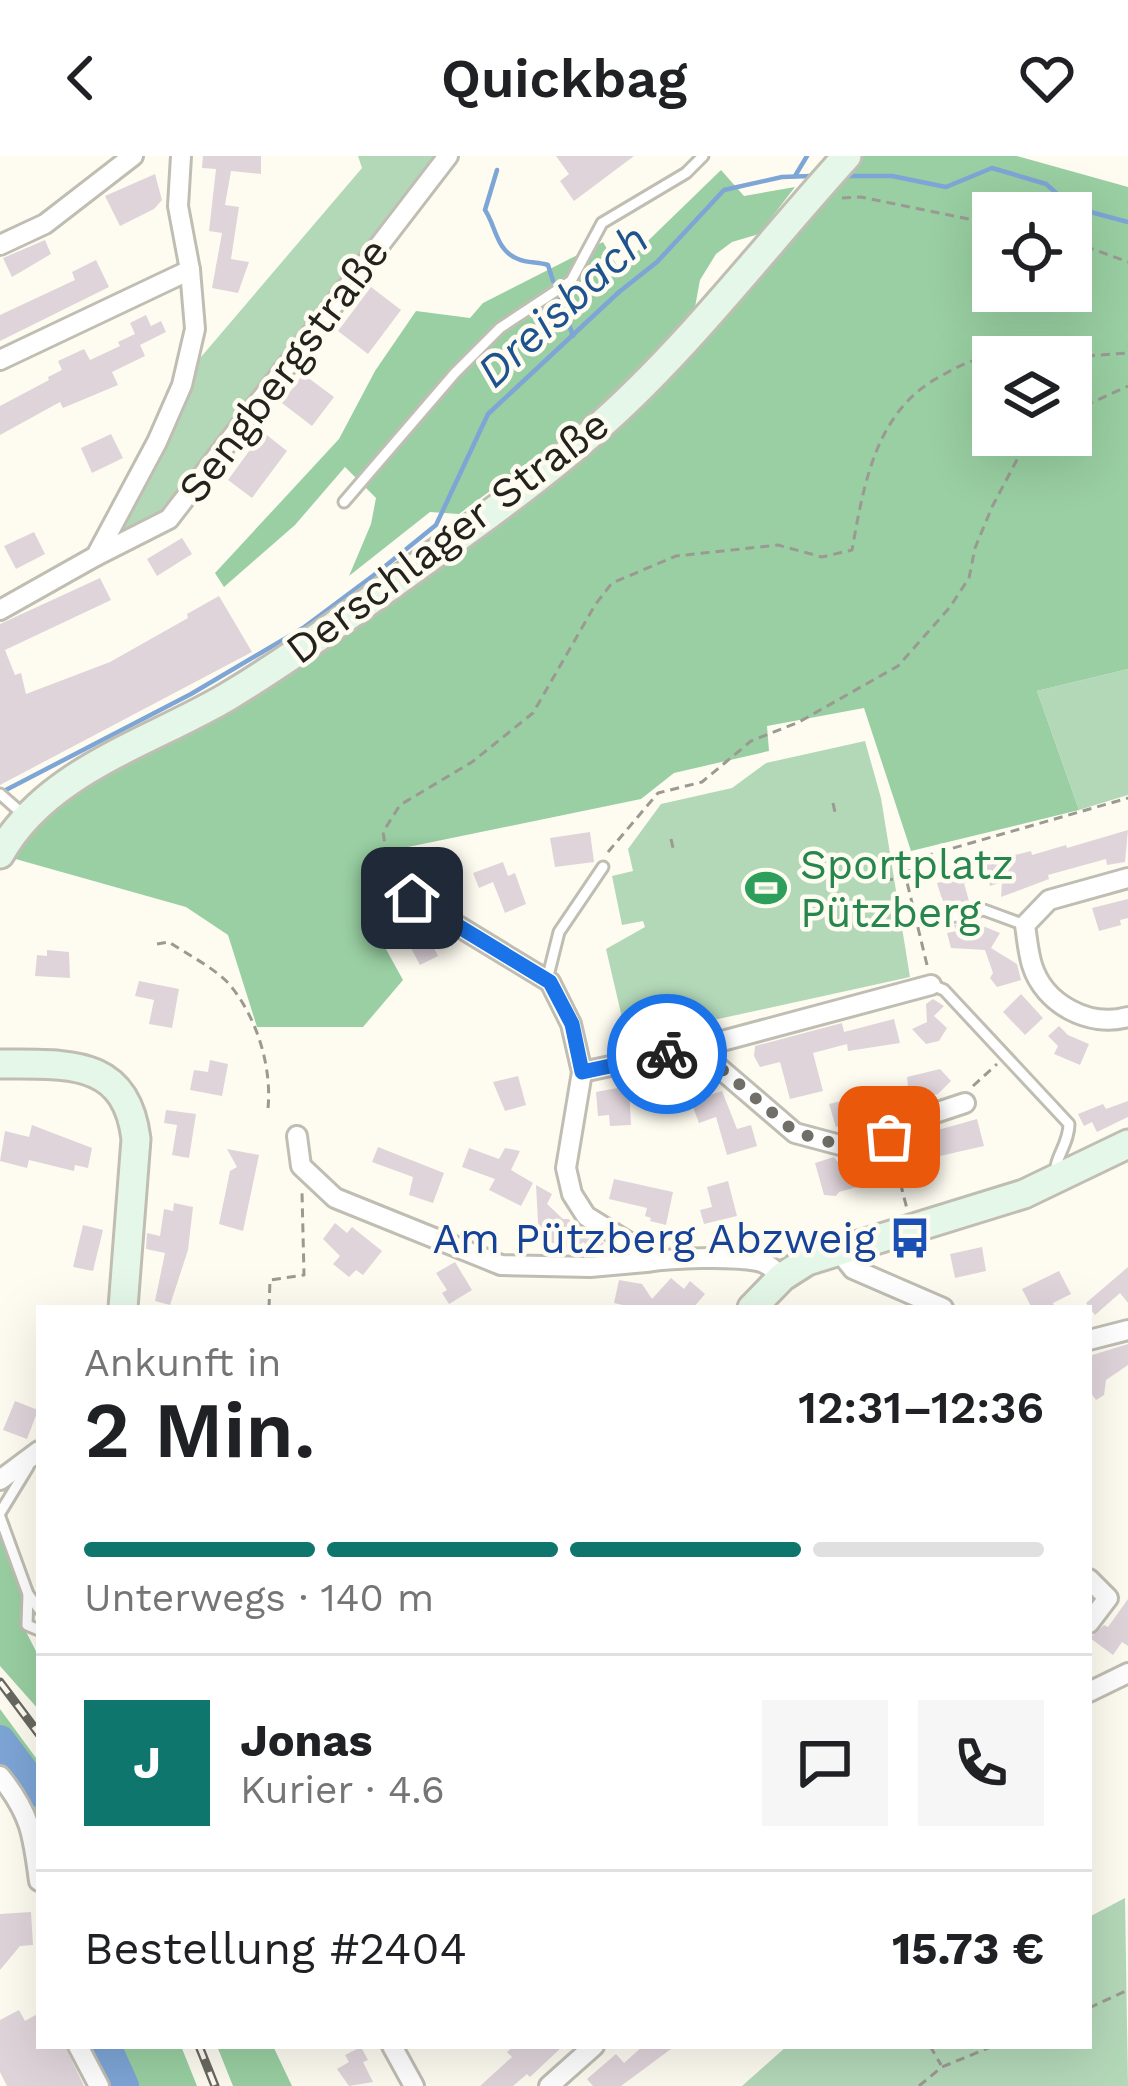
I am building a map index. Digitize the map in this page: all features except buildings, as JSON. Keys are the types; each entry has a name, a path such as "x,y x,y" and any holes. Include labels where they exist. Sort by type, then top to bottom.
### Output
{"main road":[{"name":"Derschlager Straße","path":"0,854 10,804 51,792 222,700 302,650 596,429 705,318 830,175"},
{"path":"0,1064 85,1069 122,1092 133,1112 136,1138 123,1305"},
{"path":"755,1305 782,1277 807,1261 1024,1194 1128,1144"}],"street":[{"path":"0,245 45,224 133,156"},
{"path":"96,556 182,385 194,329 190,270 178,206 181,156"},
{"name":"Sengbergstraße","path":"0,610 169,519 448,156"},
{"path":"0,360 190,270"},
{"path":"1128,878 1049,900 1025,925 1032,967 1048,994 1072,1013 1115,1020 1128,1017"},
{"path":"412,898 547,980 572,1024 582,1072 566,1168 572,1194 586,1216 636,1247 646,1262"},
{"path":"582,1072 697,1048 931,985"},
{"path":"697,1048 795,1132 840,1145 889,1137 914,1120 965,1103"},
{"path":"297,1136 302,1166 335,1198 501,1265 755,1261 782,1277"},
{"path":"838,1250 853,1269 936,1305"},
{"path":"1092,1339 1128,1330"},
{"path":"0,1480 36,1454"},
{"path":"1092,1582 1108,1598 1092,1619"},
{"path":"1092,1691 1128,1673"},
{"path":"0,1775 31,1823 36,1859"},
{"path":"80,2049 99,2086"},
{"path":"394,2049 414,2086"},
{"path":"550,2086 591,2049"}],"lane":[{"path":"344,502 454,373 500,328 571,281 602,223 686,173 703,156"},
{"path":"547,980 559,932 603,867"},
{"path":"932,921 984,910 1025,925"},
{"path":"931,985 944,989 1069,1124 1069,1143 1055,1165 1058,1180"},
{"path":"36,1454 0,1515 36,1605"},
{"path":"28,1594 27,1625 36,1629"}],"path":[{"path":"830,175 825,199 860,196 972,220"},
{"path":"1092,249 1128,262"},
{"path":"1092,356 1128,353"},
{"path":"412,898 388,863 383,832 400,805 472,762 533,713 595,604 612,583 676,556 778,545 822,557 852,550 886,425 918,388 972,360"},
{"path":"1092,402 1128,386"},
{"path":"603,867 602,860 658,793 702,782 751,741 799,722 898,666 950,607 968,578 992,507 1019,456"},
{"path":"931,985 906,878 914,859 1128,798"},
{"path":"833,803 836,817"},
{"path":"671,839 674,853"},
{"path":"884,880 906,878"},
{"path":"157,944 169,942 228,982 244,1006 271,1074 268,1108"},
{"path":"965,1103 971,1087 1007,1055"},
{"path":"890,1143 908,1215"},
{"path":"269,1305 270,1280 304,1275 302,1166"},
{"path":"1092,2007 1128,1990"},
{"path":"932,2049 942,2067"},
{"path":"919,2086 942,2067 986,2049"}],"green space":[{"path":"358,156 436,156 166,505 148,523 121,534 166,443 195,364 362,168"},
{"path":"859,156 1017,156 1128,187 1128,669 1037,691 1079,810 911,851 864,708 767,726 769,751 674,773 641,799 374,854 371,922 403,980 363,1027 257,1027 228,935 186,907 12,858 58,797 464,549"},
{"path":"721,170 744,196 795,187 759,234 732,242 716,254 700,280 695,307 575,428 459,514 430,512 349,576 371,524 376,498 345,467 295,525 224,587 215,573 339,439 375,371 416,311 470,318 483,303 603,242 619,269"},
{"path":"1128,669 1128,795 1079,810 1037,691"},
{"name":"Sportplatz Pützberg","path":"865,741 881,798 910,977 627,1039 606,949 645,927 643,921 622,925 612,876 633,871 628,849 661,804 732,788 766,763"},
{"path":"0,1536 21,1585 21,1622 36,1651 36,1707 0,1666"},
{"path":"0,1709 36,1758 36,1816 23,1787 0,1761"},
{"path":"1125,1898 1128,2086 742,2086 784,2049 1092,2049 1092,1915"},
{"path":"91,2049 182,2049 197,2086 103,2086"},
{"path":"218,2049 274,2049 292,2086 233,2086"}],"waterway":[{"path":"795,176 807,156"},
{"name":"Dreisbach","path":"847,176 892,176 946,187 992,168 1046,184 1072,207 1128,222"},
{"path":"497,170 485,210 497,238 511,255 548,265 553,281"},
{"name":"Dreisbach","path":"0,793 191,694 303,628 378,572 436,525 488,414 657,262 724,190 782,177 811,176"},
{"path":"560,298 573,336"},
{"path":"0,1740 36,1788"},
{"path":"107,2049 124,2086"}],"railway":[{"path":"0,1682 36,1730"},
{"path":"200,2049 215,2086"}],"way so far":[{"path":"667,1054 697,1048 795,1132 840,1145 889,1137"}],"place":[{"name":"Sportplatz Pützberg","path":"766,888"},
{"name":"Am Pützberg Abzweig","path":"910,1238"}],"route":[{"path":"412,898 550,982 572,1024 582,1072 667,1054"}]}
